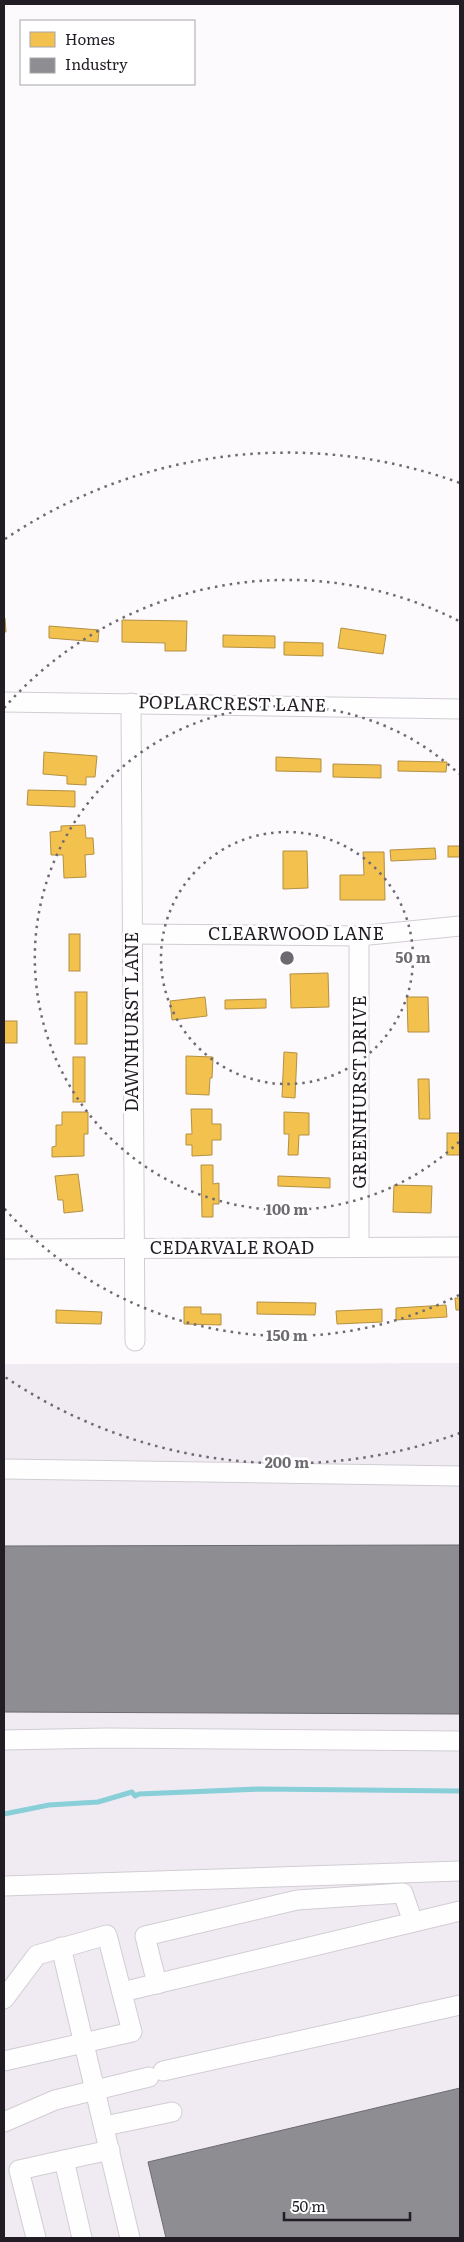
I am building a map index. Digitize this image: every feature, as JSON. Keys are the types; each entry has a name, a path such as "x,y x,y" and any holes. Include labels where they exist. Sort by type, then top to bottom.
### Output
{"street":[{"name":"POPLARCREST LANE","path":"4,702 460,709"},
{"name":"DAWNHURST LANE","path":"131,703 136,1341"},
{"name":"CLEARWOOD LANE","path":"132,934 359,936 460,926"},
{"name":"GREENHURST DRIVE","path":"359,936 359,1247"},
{"name":"CEDARVALE ROAD","path":"4,1249 460,1247"},
{"path":"4,1469 460,1476"},
{"path":"4,1740 126,1738 460,1741"},
{"path":"4,1886 460,1871"},
{"path":"157,1984 145,1936 297,1900 403,1893 413,1922"},
{"path":"122,1992 460,1911"},
{"path":"4,1999 37,1955 107,1935 132,2032 4,2061"},
{"path":"61,1947 105,2126 130,2238"},
{"path":"4,2122 55,2100 96,2089 460,2005"},
{"path":"105,2126 172,2112"},
{"path":"36,2238 19,2170 110,2150"},
{"path":"64,2160 82,2238"}],"shaded area":[{"path":"460,1363 460,2238 4,2238 4,1364"}],"building: Homes":[{"path":"5,618 6,632 4,632"},
{"path":"122,620 187,621 186,651 165,651 165,643 122,642"},
{"path":"49,626 99,630 98,642 49,638"},
{"path":"341,628 386,635 383,654 338,648"},
{"path":"223,635 275,636 275,648 223,647"},
{"path":"284,642 323,643 323,656 284,655"},
{"path":"44,752 97,756 95,777 86,777 86,785 67,784 67,776 43,774"},
{"path":"276,757 321,759 321,772 276,771"},
{"path":"398,761 447,762 446,772 398,771"},
{"path":"333,764 381,765 381,778 333,777"},
{"path":"28,790 75,791 75,807 27,805"},
{"path":"85,825 86,838 93,838 94,854 85,855 86,877 64,878 63,855 51,855 50,832 61,831 61,826"},
{"path":"448,846 460,846 460,857 448,857"},
{"path":"435,848 436,859 391,861 390,850"},
{"path":"283,851 307,851 308,888 283,889"},
{"path":"363,852 384,852 385,900 340,900 340,875 364,875"},
{"path":"69,934 80,934 80,971 69,971"},
{"path":"328,973 329,1007 291,1008 290,974"},
{"path":"75,992 87,992 87,1044 75,1044"},
{"path":"205,997 207,1016 172,1020 170,1001"},
{"path":"407,997 428,997 429,1032 408,1032"},
{"path":"266,999 266,1008 225,1009 225,1000"},
{"path":"4,1021 17,1021 17,1043 4,1043"},
{"path":"284,1052 297,1053 295,1098 282,1097"},
{"path":"186,1056 213,1057 209,1095 186,1094"},
{"path":"73,1057 85,1057 85,1102 73,1102"},
{"path":"418,1079 429,1079 430,1119 419,1119"},
{"path":"191,1109 212,1109 212,1124 221,1124 221,1140 212,1140 212,1155 192,1156 192,1145 186,1145 186,1134 192,1134"},
{"path":"62,1112 88,1112 88,1134 84,1134 84,1156 52,1157 52,1147 56,1146 56,1125 62,1125"},
{"path":"284,1112 309,1113 309,1135 299,1135 298,1155 288,1155 289,1134 284,1134"},
{"path":"447,1133 460,1133 460,1155 447,1155"},
{"path":"201,1165 213,1165 213,1184 219,1183 219,1204 213,1204 213,1217 202,1217"},
{"path":"78,1174 83,1211 64,1213 63,1200 58,1200 55,1176"},
{"path":"278,1176 330,1178 330,1188 278,1186"},
{"path":"394,1185 432,1186 431,1213 393,1212"},
{"path":"455,1298 460,1298 460,1310 456,1310"},
{"path":"257,1302 316,1303 315,1315 257,1314"},
{"path":"446,1305 447,1317 396,1320 396,1308"},
{"path":"184,1307 201,1307 201,1314 221,1314 221,1325 184,1324"},
{"path":"382,1309 382,1322 337,1324 336,1311"},
{"path":"56,1310 102,1312 101,1324 56,1323"}],"building: Industry":[{"path":"460,1545 460,1714 4,1712 4,1546"},
{"path":"460,2088 460,2238 166,2238 148,2162"}],"waterway":[{"path":"4,1814 49,1805 98,1802 132,1792 135,1796 139,1794 259,1789 460,1791"}]}
